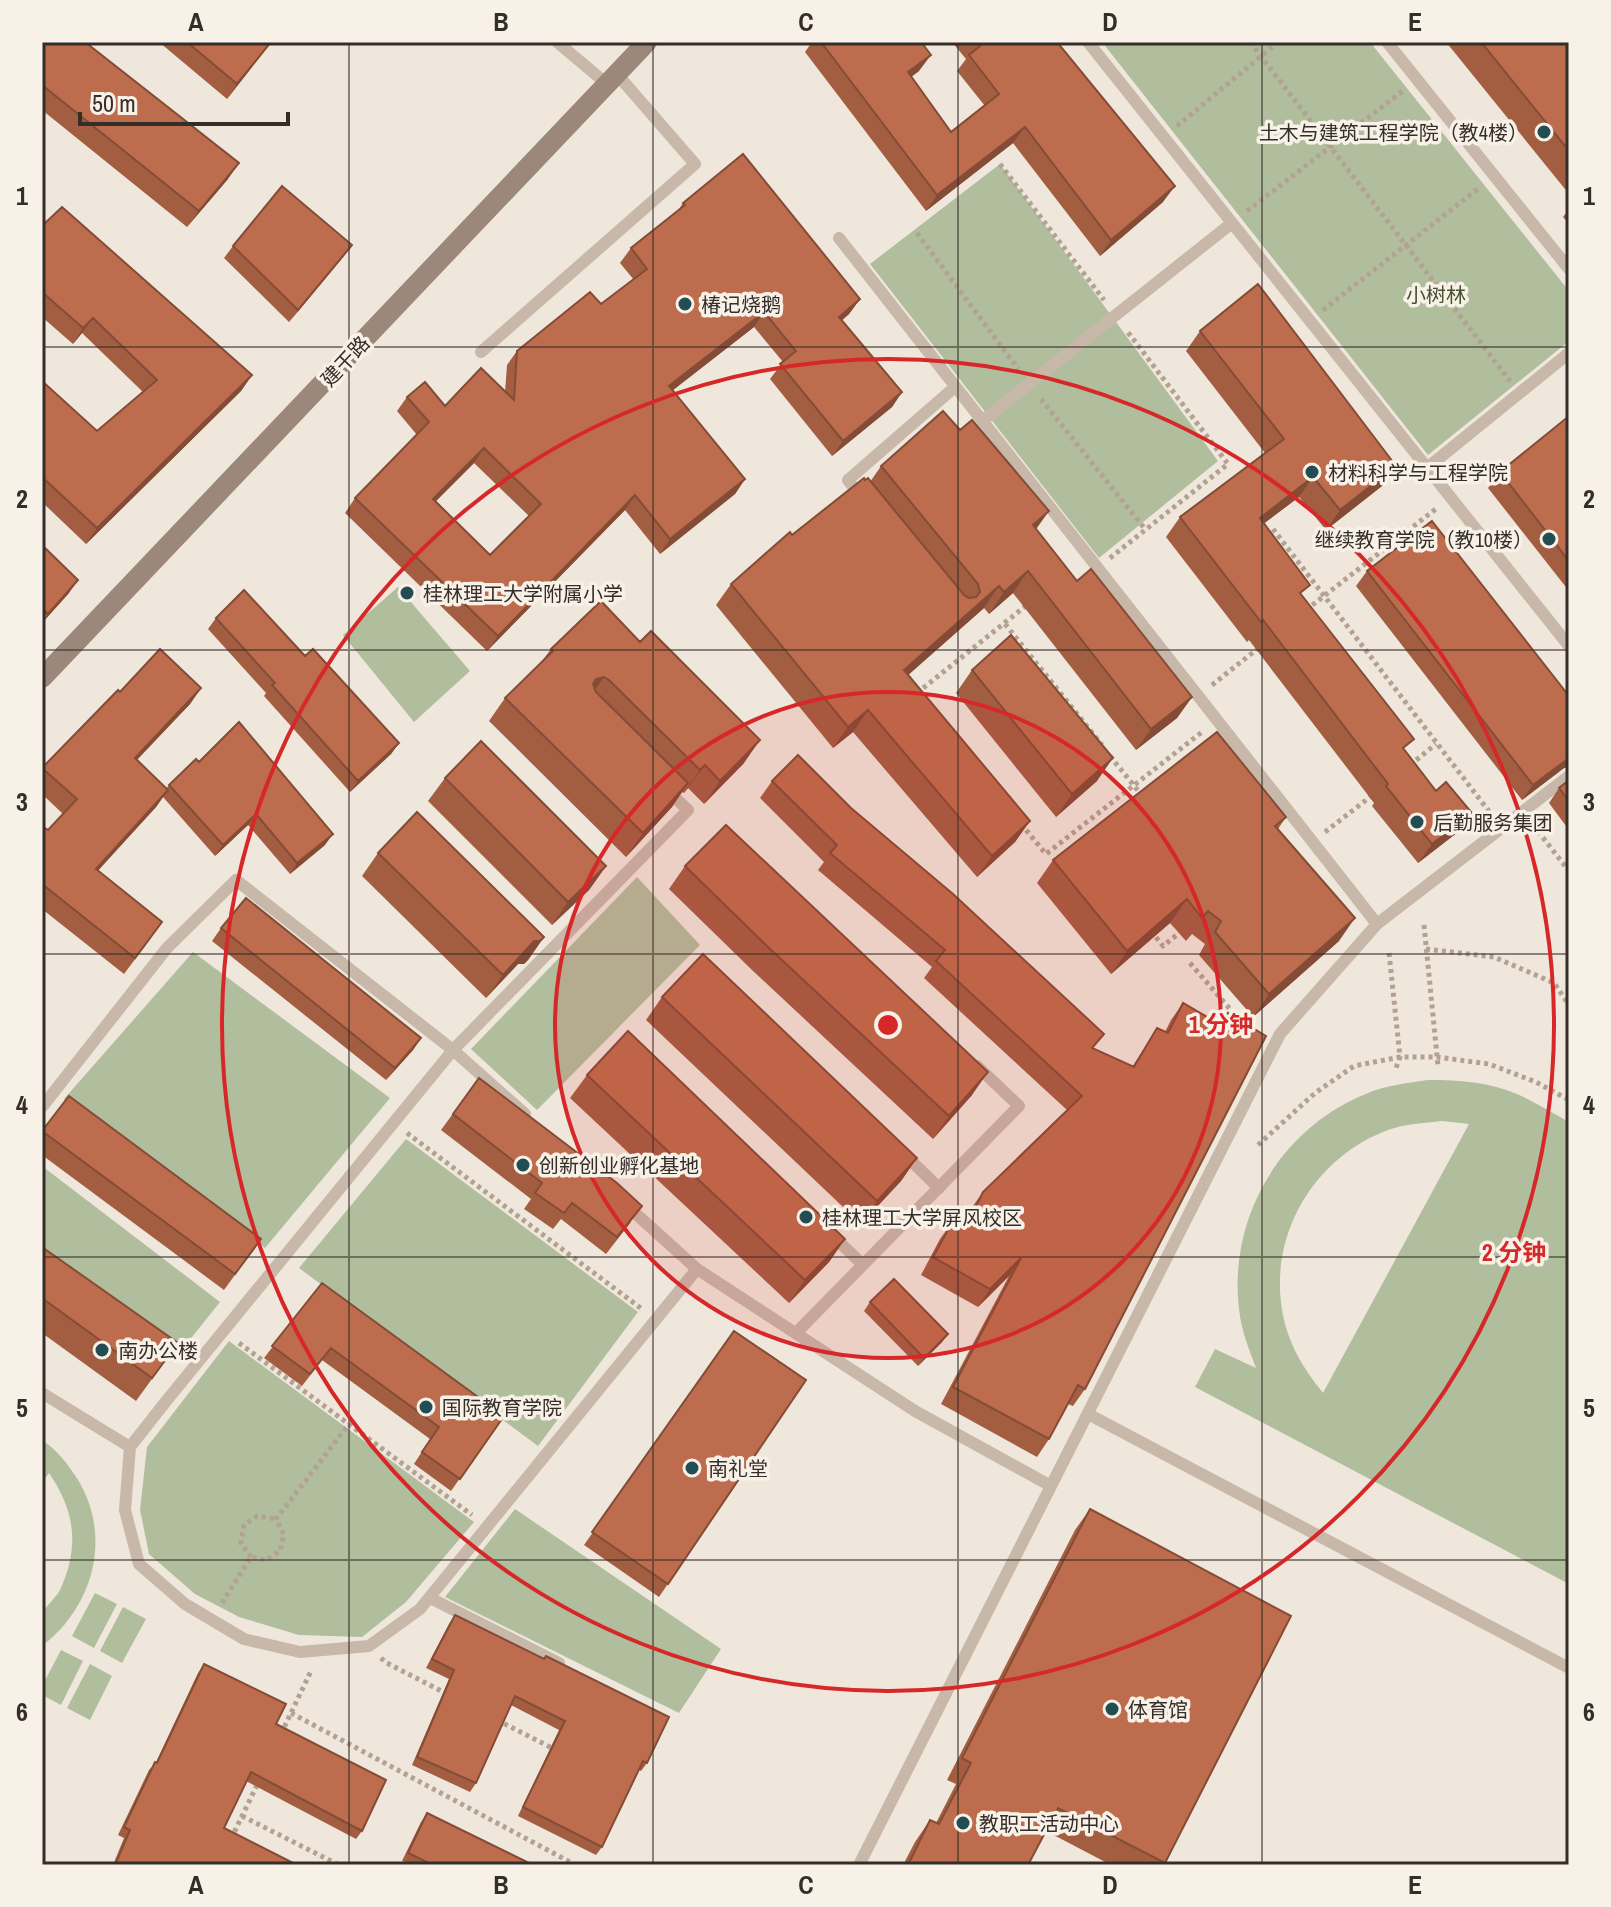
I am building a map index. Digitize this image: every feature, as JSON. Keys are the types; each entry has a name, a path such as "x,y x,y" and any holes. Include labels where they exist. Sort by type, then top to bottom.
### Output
{"main road":[{"name":"建干路","path":"42,678 647,42"}],"lane":[{"path":"481,352 695,164 612,78 557,42"},
{"path":"1088,42 1569,646"},
{"path":"1387,42 1569,269"},
{"path":"982,421 1232,223"},
{"path":"839,238 1377,924"},
{"path":"1427,468 1569,353"},
{"path":"868,504 848,480 955,387"},
{"path":"654,776 688,810 453,1050 130,1447 125,1510 139,1564 185,1604 244,1639 300,1652 369,1646 420,1609 430,1598 697,1269"},
{"path":"859,1865 1280,1034 1377,924 1569,776"},
{"path":"604,874 615,884"},
{"path":"42,1107 167,948 236,880 453,1050 534,1123"},
{"path":"535,944 546,955"},
{"path":"796,1333 1019,1106 963,1053"},
{"path":"893,1143 939,1188"},
{"path":"615,1195 697,1269 915,1411 1051,1486"},
{"path":"817,1221 863,1265"},
{"path":"42,1393 130,1447"},
{"path":"1088,1414 1569,1668"},
{"path":"430,1598 567,1667"}],"path":[{"path":"1250,42 1520,394"},
{"path":"1164,137 1278,42"},
{"path":"1232,223 1418,80"},
{"path":"1000,164 1228,464 1098,568"},
{"path":"1309,320 1494,176"},
{"path":"1299,616 1450,497"},
{"path":"1273,529 1501,828"},
{"path":"915,695 1029,604"},
{"path":"1005,624 1145,798"},
{"path":"1198,696 1261,646"},
{"path":"1016,818 1046,854 1206,729"},
{"path":"1399,773 1436,744"},
{"path":"1324,833 1374,793"},
{"path":"1522,812 1569,871"},
{"path":"1073,833 1082,844"},
{"path":"1145,923 1163,946 1187,926"},
{"path":"1424,925 1438,1066"},
{"path":"1426,949 1494,957 1554,983 1569,1005"},
{"path":"1389,953 1400,1057 1396,1068"},
{"path":"1190,963 1246,1028"},
{"path":"1258,1145 1315,1093 1354,1066 1400,1057 1437,1057 1489,1064 1536,1082 1567,1099 1569,1087"},
{"path":"393,1123 656,1319"},
{"path":"231,1338 478,1520"},
{"path":"276,1519 349,1424"},
{"path":"257,1516 276,1519 284,1535 280,1551 266,1560 251,1557 241,1543 244,1525 257,1516"},
{"path":"222,1603 251,1557"},
{"path":"369,1646 385,1662 454,1698"},
{"path":"278,1741 321,1650"},
{"path":"291,1713 570,1862"},
{"path":"496,1719 566,1755"},
{"path":"230,1840 258,1782"},
{"path":"238,1790 252,1796"},
{"path":"242,1816 339,1865"}],"green space":[{"name":"小树林","path":"1102,42 1370,42 1569,291 1569,341 1428,455"},
{"path":"1000,164 1218,461 1099,558 870,264"},
{"path":"398,587 470,671 414,722 343,635"},
{"path":"637,877 700,945 537,1110 471,1049"},
{"path":"193,952 390,1098 265,1248 64,1099"},
{"path":"1428,1080 1462,1081 1496,1087 1524,1097 1569,1122 1569,1584 1195,1387 1215,1349 1256,1368 1243,1332 1239,1309 1238,1275 1242,1241 1252,1209 1267,1179 1286,1152 1310,1128 1337,1108 1375,1090","holes":["1442,1121 1469,1124 1323,1393 1305,1369 1292,1343 1280,1294 1281,1264 1299,1208 1336,1161 1360,1143 1408,1125"]},
{"path":"406,1139 638,1312 538,1446 299,1268"},
{"path":"42,1166 220,1302 172,1362 42,1268"},
{"path":"229,1341 474,1522 406,1602 362,1637 299,1635 239,1617 195,1594 149,1554 140,1510 147,1447"},
{"path":"42,1440 66,1462 85,1493 93,1516 95,1540 87,1587 76,1609 61,1629 42,1646 42,1615 60,1590 66,1574 72,1530 64,1501 49,1473 42,1483"},
{"path":"515,1509 721,1649 679,1713 445,1597"},
{"path":"95,1593 117,1604 94,1648 72,1636"},
{"path":"123,1607 146,1619 122,1663 100,1651"},
{"path":"61,1650 83,1661 61,1705 42,1695 42,1686"},
{"path":"90,1664 112,1676 90,1720 67,1708"}],"building":[{"path":"42,42 85,42 239,163 199,211 42,85"},
{"path":"187,42 271,42 237,84"},
{"path":"821,42 921,42 931,55 908,72 951,132 999,94 969,55 980,46 977,42 1057,42 1175,186 1111,240 1025,127 937,195"},
{"path":"1481,42 1569,42 1569,151"},
{"path":"743,154 860,299 839,317 902,392 843,441 780,364 796,351 764,312 669,386 745,479 670,539 635,495 498,636 355,498 429,422 407,397 425,382 445,406 481,368 514,400 517,351 590,292 601,304 647,269 631,248 685,205 683,203","holes":["484,448 541,504 490,555 433,499"]},
{"path":"282,186 352,245 298,310 233,246"},
{"path":"62,207 252,375 97,528 42,477 42,381 97,431 157,380 93,318 83,328 42,292 42,226"},
{"path":"1258,284 1396,466 1340,510 1313,477 1260,518 1310,585 1300,593 1414,739 1403,748 1436,791 1446,782 1472,813 1432,844 1263,620 1261,622 1180,517 1284,439 1200,331"},
{"path":"943,411 960,430 972,420 1049,511 1033,525 1077,581 1091,569 1192,697 1151,729 1028,571 1004,592 999,586 904,670 1030,821 992,856 868,710 848,727 731,584 790,532 792,535 868,478 964,595 976,597 980,592 978,584 881,466"},
{"name":"继续教育学院（教10楼）","path":"1569,416 1569,561 1500,472"},
{"path":"1432,521 1569,696 1569,758 1533,785 1367,571"},
{"path":"42,545 78,580 48,614 42,608"},
{"path":"244,590 305,656 313,649 399,743 358,781 216,618"},
{"path":"601,601 640,642 651,631 760,740 720,781 705,765 700,770 609,680 604,677 596,679 593,684 596,692 688,783 643,833 505,698"},
{"path":"1011,635 1113,758 1072,794 972,670"},
{"path":"160,649 201,688 135,758 168,790 96,869 162,922 135,958 42,884 42,826 48,830 77,799 42,768"},
{"path":"239,722 333,834 297,863 256,814 223,845 169,785 196,759 199,762"},
{"path":"1217,732 1286,817 1275,826 1355,918 1269,994 1215,932 1221,921 1208,911 1202,918 1187,899 1127,951 1053,860"},
{"path":"481,741 606,866 568,902 445,778"},
{"path":"798,755 851,808 953,894 1104,1034 1092,1048 1134,1067 1157,1028 1168,1033 1183,1003 1221,1025 1228,1013 1266,1036 1085,1389 1078,1385 1049,1439 953,1387 1021,1258 990,1289 933,1257 953,1221 966,1227 983,1192 1082,1096 936,961 945,950 830,853 837,845 772,781"},
{"path":"1569,780 1569,801 1559,788"},
{"path":"417,812 544,937 534,941 503,975 378,853"},
{"path":"726,825 988,1072 949,1116 685,866"},
{"path":"246,898 421,1038 395,1068 221,928"},
{"path":"703,954 917,1158 877,1201 662,997"},
{"path":"628,1031 845,1239 805,1280 587,1075"},
{"path":"479,1078 617,1183 642,1206 617,1237 572,1203 564,1213 535,1193 542,1183 453,1114"},
{"path":"69,1096 261,1239 235,1274 42,1131"},
{"path":"42,1247 178,1343 152,1378 42,1298"},
{"path":"894,1279 948,1334 924,1358 870,1302"},
{"name":"国际教育学院","path":"322,1283 504,1416 460,1479 422,1452 439,1427 331,1348 310,1374 272,1346"},
{"name":"南礼堂","path":"734,1331 806,1380 668,1584 592,1532"},
{"name":"体育馆","path":"1090,1509 1291,1616 1165,1863 1058,1808 1028,1865 908,1865 930,1820 939,1824 971,1763 962,1758"},
{"path":"455,1615 669,1717 647,1763 643,1761 602,1847 523,1807 565,1721 515,1696 476,1783 417,1757 454,1670 432,1659"},
{"path":"204,1664 286,1704 276,1724 386,1780 362,1831 251,1772 224,1828 297,1865 115,1865 130,1830 124,1827"},
{"path":"427,1813 533,1865 433,1865 408,1853"}],"place":[{"name":"土木与建筑工程学院（教4楼）","path":"1544,132"},
{"name":"椿记烧鹅","path":"685,304"},
{"name":"材料科学与工程学院","path":"1312,472"},
{"name":"继续教育学院（教10楼）","path":"1549,539"},
{"name":"桂林理工大学附属小学","path":"407,593"},
{"name":"后勤服务集团","path":"1417,822"},
{"name":"创新创业孵化基地","path":"523,1165"},
{"name":"桂林理工大学屏风校区","path":"806,1217"},
{"name":"南办公楼","path":"102,1350"},
{"name":"国际教育学院","path":"426,1407"},
{"name":"南礼堂","path":"692,1468"},
{"name":"体育馆","path":"1112,1709"},
{"name":"教职工活动中心","path":"963,1823"}]}
